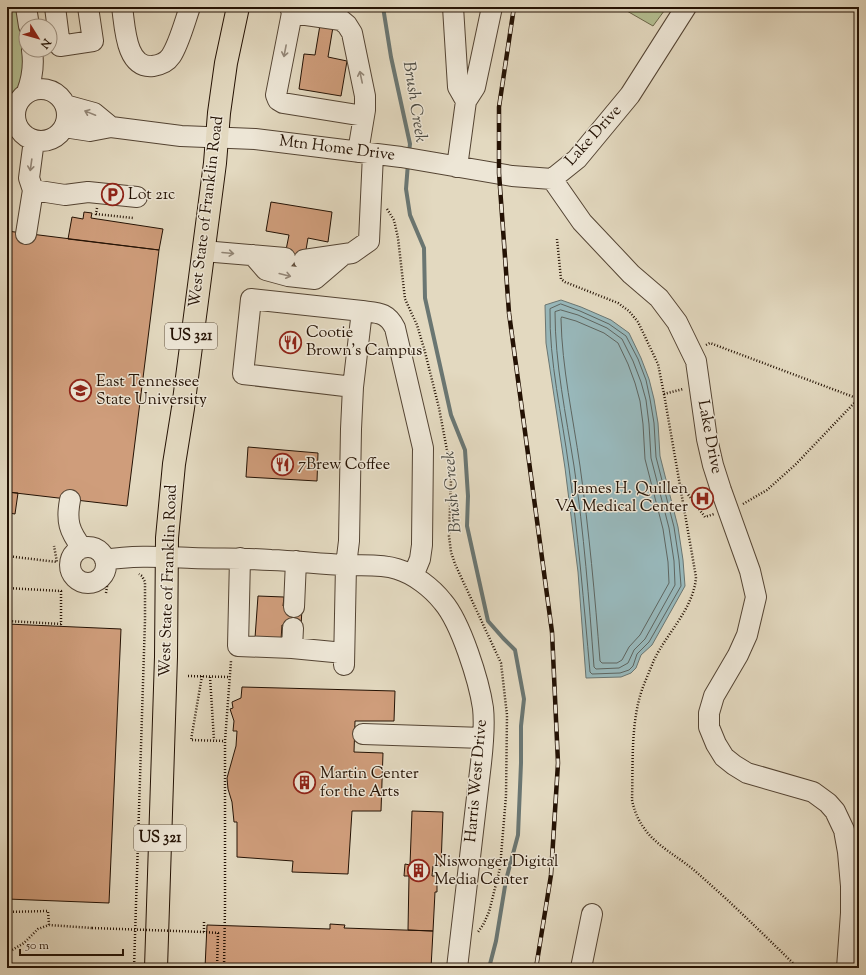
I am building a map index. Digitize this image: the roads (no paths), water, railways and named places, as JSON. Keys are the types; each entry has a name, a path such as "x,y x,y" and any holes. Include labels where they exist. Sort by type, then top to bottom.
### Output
{"highway":[{"name":"West State of Franklin Road","path":"156,968 166,657 167,538 174,464 183,408 215,163 219,113 226,63 238,7"}],"street":[{"path":"26,7 28,18"},
{"path":"55,7 60,46 93,41 88,7"},
{"path":"122,7 129,49 132,57 137,61 150,66 164,62 171,56 190,7"},
{"path":"453,7 458,87 466,101"},
{"path":"457,166 466,101 475,88 492,7"},
{"name":"Lake Drive","path":"686,7 630,95 577,160 552,179 582,222 631,274 659,298 677,322 696,362 707,439 713,465 750,570 756,597 747,635 738,655 714,696 709,713 709,727 716,744 724,757 734,765 747,773 813,792 828,803 835,811 844,830 855,886 846,968"},
{"path":"304,260 352,253 369,241 364,116 365,96 352,33 347,25 341,20 291,10 276,95 278,100 283,103 364,116"},
{"path":"33,58 31,80 15,107 18,128 30,139 41,140 53,138 59,133 64,127 67,119 67,111 48,83 42,68 35,58"},
{"path":"15,107 39,88 47,89 60,99 94,113 111,127"},
{"path":"64,127 90,131 111,127"},
{"name":"Mtn Home Drive","path":"111,127 180,136 254,139 401,157 512,176 552,179"},
{"path":"26,234 33,190 29,178 41,140"},
{"path":"33,190 65,195 88,192 137,197"},
{"path":"203,251 284,258"},
{"path":"253,255 266,270 288,276 316,279 343,254"},
{"path":"353,387 243,374 251,299 384,314 391,320 395,328 423,448 422,545 420,558 413,576"},
{"path":"240,558 238,646 292,648 344,659 353,387 362,311"},
{"path":"70,500 68,508 70,530 82,548"},
{"path":"82,548 93,548 102,555 109,567 97,581 85,583 75,578 70,567 70,561 77,551 82,548"},
{"name":"Harris West Drive","path":"109,567 141,556 240,558 346,565 377,565 398,569 413,576 432,590 444,603 455,622 466,648 477,681 483,709 483,738 457,968"},
{"path":"294,607 296,561"},
{"path":"292,648 293,628"},
{"path":"363,734 483,738"},
{"path":"581,968 592,914"}],"water":[{"path":"561,300 611,320 629,333 649,379 658,423 660,456 678,527 685,586 652,645 641,655 636,668 631,673 621,677 586,678 578,572 565,468 546,343 545,305"}],"waterway":[{"name":"Brush Creek","path":"383,7 391,57 410,144 409,152"},
{"name":"Brush Creek","path":"408,163 406,189 410,215 424,248 425,298 451,415 465,450 468,496 467,526 488,621 515,650 524,699 521,726 518,835 506,880 496,941 489,968"}],"railway":[{"path":"514,7 499,107 499,173 509,313 552,632 558,763 551,875 536,968"}],"place":[{"name":"Lot 21c","path":"112,195"},
{"name":"Cootie Brown's Campus","path":"290,342"},
{"name":"East Tennessee State University","path":"81,391"},
{"name":"7Brew Coffee","path":"282,465"},
{"name":"James H. Quillen VA Medical Center","path":"703,498"},
{"name":"Martin Center for the Arts","path":"305,783"},
{"name":"Niswonger Digital Media Center","path":"419,871"}]}
